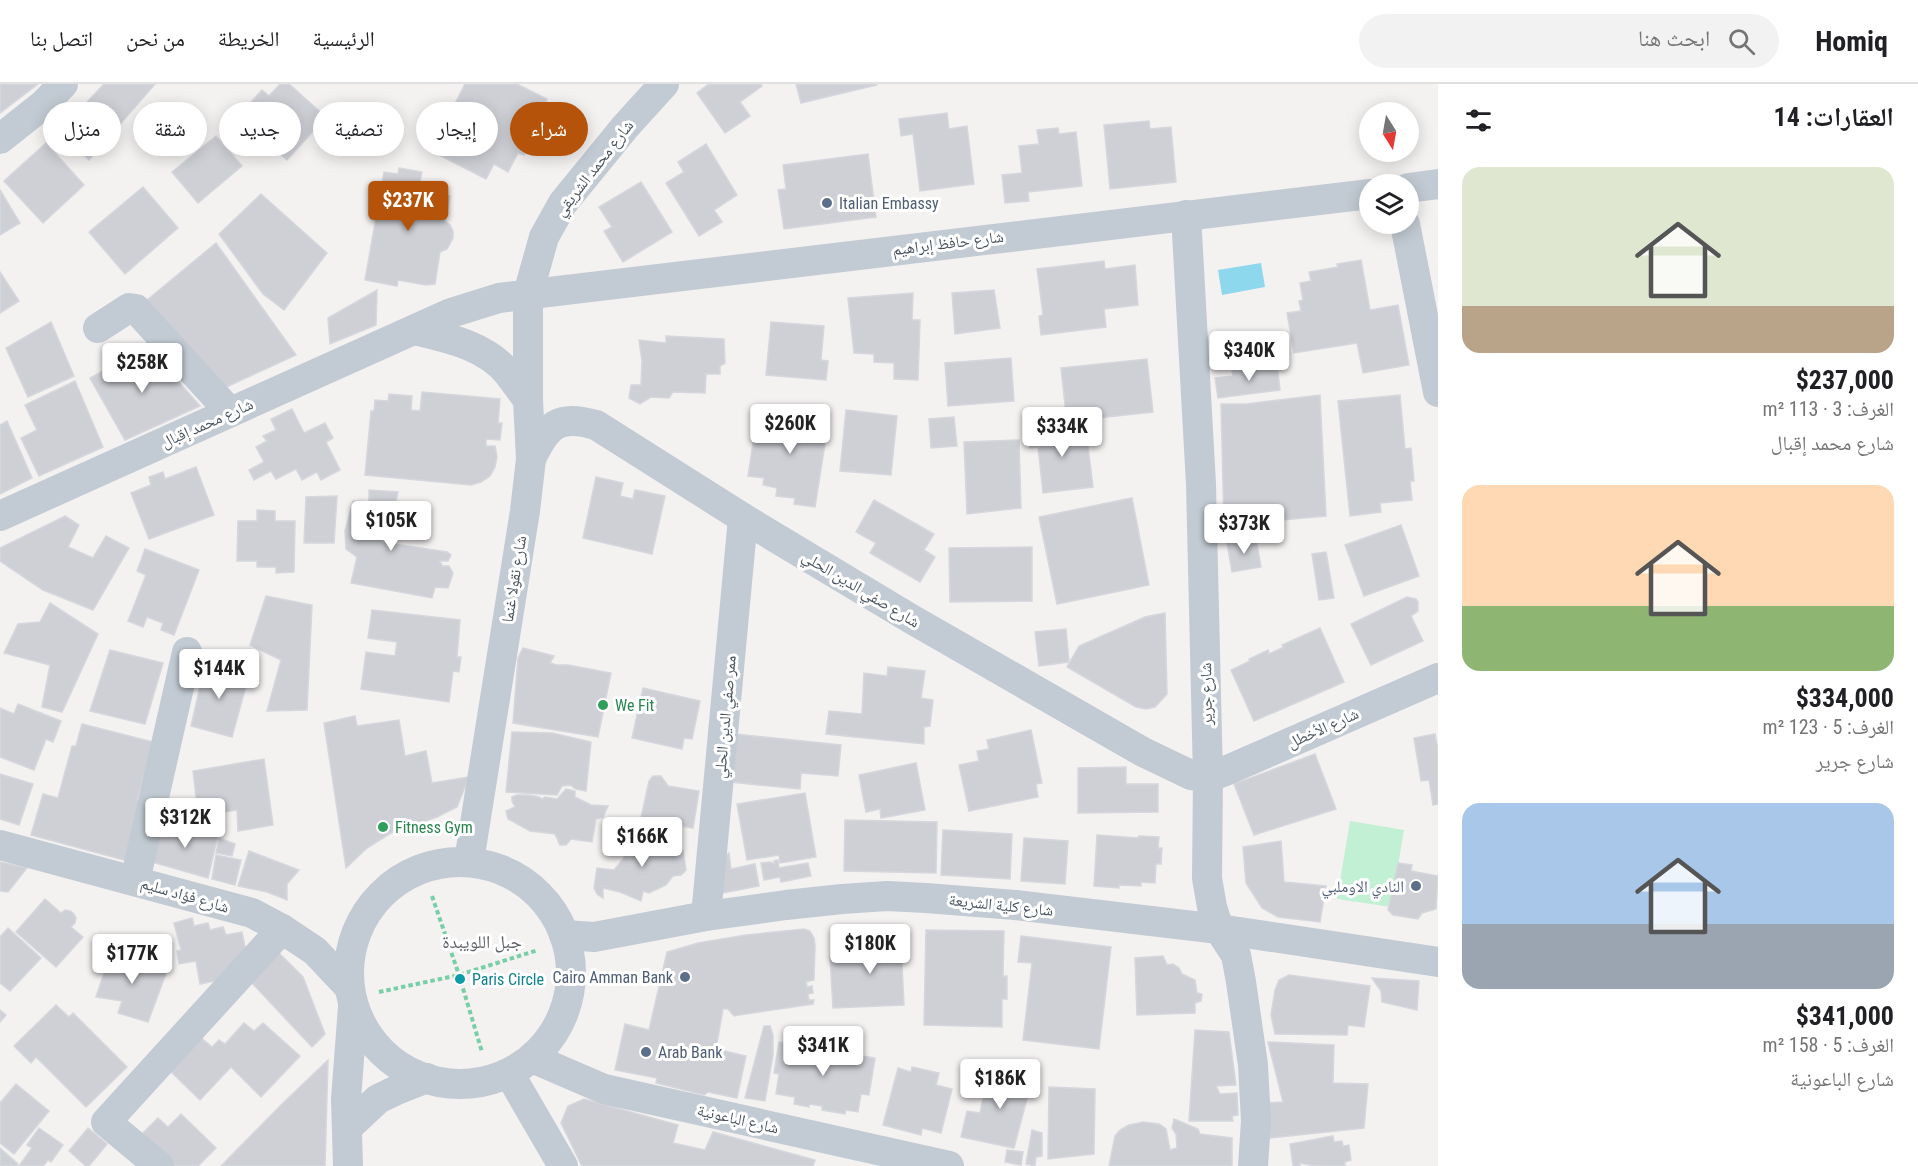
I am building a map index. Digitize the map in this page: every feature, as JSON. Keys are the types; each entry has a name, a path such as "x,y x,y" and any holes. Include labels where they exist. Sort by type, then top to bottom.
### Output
{"street":[{"path":"0,139 44,104 63,84"},
{"name":"شارع محمد الشريقي","path":"528,294 544,237 563,203 625,127 664,84"},
{"path":"1419,187 1438,184"},
{"name":"شارع حافظ إبراهيم","path":"528,294 1359,195"},
{"name":"شارع جرير","path":"1186,215 1201,484 1208,777 1207,878 1219,929 1236,955 1253,1065 1256,1121 1253,1166"},
{"path":"1407,234 1438,392"},
{"name":"شارع محمد إقبال","path":"0,516 451,313 499,298 528,294"},
{"name":"شارع نقولا غنما","path":"469,861 518,603 531,459 528,400 528,294"},
{"path":"98,328 129,308 136,309 230,412"},
{"path":"414,330 456,340 476,349 507,372 528,400"},
{"name":"شارع صفي الدين الحلي","path":"531,459 541,439 564,420 579,420 596,425 743,518 913,620 1143,752 1191,775 1208,777"},
{"name":"ممر صفي الدين الحلي","path":"706,916 743,518"},
{"path":"135,881 187,652"},
{"name":"شارع الأخطل","path":"1208,777 1438,678"},
{"name":"شارع فؤاد سليم","path":"0,845 252,913 315,951 351,997"},
{"path":"348,1166 346,1099 351,997 350,949 365,914 390,885 423,867 469,861 492,866 522,879 546,900 564,935 571,963 569,998 555,1031 521,1066 479,1083 447,1083 415,1075 387,1058 365,1032 351,997"},
{"name":"شارع كلية الشريعة","path":"564,935 594,937 706,916 819,901 887,896 1015,905 1219,929 1438,962"},
{"path":"159,1166 106,1122 282,929"},
{"path":"521,1066 563,1166"},
{"name":"شارع الباعونية","path":"521,1066 604,1089 949,1166"},
{"path":"347,1128 378,1099 427,1078"}],"path":[{"path":"432,896 482,1052"},
{"path":"379,992 459,975 538,950"}],"green space":[{"path":"1350,821 1404,830 1391,907 1337,899"}],"water":[{"path":"1261,263 1265,287 1222,295 1218,270"}],"building":[{"path":"0,84 38,84 0,113"},
{"path":"104,84 155,84 139,102 133,102 133,109 121,123 121,102 87,102"},
{"path":"280,84 289,84 313,105 313,131 301,145 301,102 251,102 262,90 269,96"},
{"path":"465,84 517,84 547,99 546,102 510,102 510,156 516,156 508,172 494,164 486,179 441,156 498,156 498,102 456,102"},
{"path":"709,84 761,84 762,86 740,102 750,116 725,133 697,93"},
{"path":"796,84 877,84 877,85 801,103"},
{"path":"947,113 949,129 967,126 974,184 920,191 913,134 901,136 899,119"},
{"path":"1149,121 1150,129 1171,127 1176,182 1110,189 1104,125"},
{"path":"1058,128 1059,134 1076,132 1082,186 1028,192 1029,201 1005,203 1002,175 1022,173 1019,146 1039,144 1037,130"},
{"path":"216,136 219,139 219,156 233,156 242,166 198,203 172,172 192,156 207,156 207,143"},
{"path":"706,144 737,195 714,210 722,222 699,236 666,183 684,172 678,162"},
{"path":"43,146 43,156 58,156 84,185 43,223 4,181"},
{"name":"Italian Embassy","path":"868,154 876,217 784,229 778,190 786,189 783,165"},
{"path":"399,168 422,172 418,190 450,196 445,221 453,231 453,238 447,249 440,252 435,284 426,285 398,280 397,286 365,280 384,172 398,174"},
{"path":"641,182 672,232 623,262 604,231 612,227 599,207"},
{"path":"143,187 178,228 125,274 89,232"},
{"path":"0,190 20,223 0,235"},
{"path":"261,194 327,253 284,310 263,294 219,234"},
{"path":"216,243 296,355 224,388 147,300"},
{"path":"1361,260 1370,310 1398,305 1409,365 1363,373 1357,343 1294,353 1287,313 1301,311 1299,301 1303,300 1300,283 1311,281 1309,272"},
{"path":"1104,261 1105,269 1135,265 1138,305 1104,309 1106,327 1041,335 1039,316 1043,315 1037,269"},
{"path":"0,272 19,301 0,313"},
{"path":"377,290 376,325 330,344 328,318"},
{"path":"994,290 1000,328 955,334 952,293"},
{"path":"913,293 912,320 920,320 918,380 894,379 894,363 874,362 874,354 854,353 848,298"},
{"path":"51,322 74,376 28,397 6,348"},
{"path":"771,322 824,326 821,360 828,361 826,380 766,375"},
{"path":"666,336 724,339 725,363 720,366 720,374 706,374 705,393 673,392 669,398 651,397 640,404 629,398 631,385 641,385 642,361 639,340 666,343"},
{"path":"139,351 145,355 147,360 156,356 200,406 125,440 90,378 122,363 126,354"},
{"path":"1011,358 1014,401 948,406 945,363"},
{"path":"1147,359 1153,412 1089,419 1089,412 1066,414 1061,368"},
{"path":"1277,364 1280,390 1218,398 1215,378 1233,376 1232,370"},
{"path":"75,381 103,447 39,476 21,438 37,430 25,405"},
{"path":"422,392 500,399 498,423 502,423 500,440 486,439 486,446 495,446 497,457 490,476 471,485 365,475 371,411 374,411 375,400 388,401 389,394 412,396 411,410 420,411"},
{"path":"1320,395 1326,516 1224,525 1221,404 1246,404"},
{"path":"1400,395 1405,449 1411,448 1414,481 1410,481 1412,500 1380,503 1381,512 1350,516 1338,401"},
{"path":"292,409 304,433 325,423 333,438 326,442 340,470 321,480 317,472 302,480 296,469 276,479 271,471 254,480 249,470 264,462 256,447 267,441 263,436 276,430 271,419"},
{"path":"778,410 818,416 817,424 828,425 815,507 794,504 795,498 776,496 777,488 763,485 764,478 748,476 757,417 777,420"},
{"path":"846,410 897,416 891,475 840,471"},
{"path":"954,417 957,446 931,448 929,419"},
{"path":"7,421 32,478 0,494 0,425"},
{"path":"1063,425 1064,433 1086,430 1093,487 1043,493 1038,447 1030,448 1027,429"},
{"path":"1019,440 1021,508 967,514 964,442"},
{"path":"196,467 214,515 149,539 131,493 151,485 149,477 163,472 165,479"},
{"path":"596,477 623,483 620,496 633,499 635,490 665,496 652,554 583,538"},
{"path":"369,490 398,492 391,527 382,529 381,542 447,552 451,555 448,561 440,561 442,566 449,566 453,573 448,588 435,587 432,598 351,583 357,557 346,549 345,531 353,501 369,502"},
{"path":"337,496 334,543 304,543 306,497"},
{"path":"1132,498 1149,585 1057,604 1039,517"},
{"path":"874,500 934,534 924,550 935,557 920,582 870,553 876,543 856,532"},
{"path":"257,510 275,511 275,521 295,521 294,572 276,573 276,567 257,567 257,561 237,561 238,521 257,521"},
{"path":"65,516 79,525 68,547 93,558 106,536 129,548 93,610 43,590 0,561 0,548"},
{"path":"1401,525 1419,576 1364,596 1345,545"},
{"path":"1256,538 1261,567 1232,572 1227,543"},
{"path":"1032,547 1032,601 950,602 949,548"},
{"path":"145,549 199,570 174,635 161,630 163,623 147,617 143,627 128,621 146,575 137,571"},
{"path":"1326,552 1334,598 1319,600 1312,554"},
{"path":"266,596 312,605 307,710 267,711 281,660 250,645"},
{"path":"1407,597 1416,599 1418,602 1418,611 1411,616 1423,641 1371,665 1351,624"},
{"path":"50,603 98,634 62,712 42,707 50,665 4,653 18,624 40,622"},
{"path":"372,610 460,620 457,657 461,657 459,672 453,671 449,702 361,689 366,652 395,656 397,642 368,638"},
{"path":"1165,613 1167,694 1155,707 1146,709 1136,707 1067,667 1079,646 1145,617"},
{"path":"1320,628 1344,682 1254,721 1231,670 1268,650 1269,654 1284,647 1282,645"},
{"path":"1066,629 1069,662 1039,666 1035,632"},
{"path":"523,648 554,656 550,663 557,665 611,673 598,737 513,723 518,658"},
{"path":"110,650 163,663 145,724 90,711"},
{"path":"205,665 249,675 232,737 191,726"},
{"path":"888,667 925,671 921,698 933,700 930,726 924,727 924,744 826,734 829,711 862,714 864,673 887,676"},
{"path":"643,688 700,701 692,739 684,738 682,749 632,738"},
{"path":"18,704 61,721 53,742 46,739 34,770 0,757 0,708 14,714"},
{"path":"355,716 357,726 399,720 405,756 426,751 432,783 469,777 457,807 437,817 391,833 367,848 346,868 324,723"},
{"path":"82,724 153,742 137,800 144,802 128,861 31,835 43,794 58,798 72,746 76,746"},
{"path":"1031,730 1042,783 1036,784 1038,797 969,811 959,765 979,761 977,751 989,749 987,740"},
{"path":"512,732 552,733 591,742 586,791 570,785 562,786 557,795 506,792"},
{"path":"735,734 841,745 838,776 801,773 800,789 730,782"},
{"path":"1435,734 1438,745 1438,804 1433,805 1429,780 1421,781 1414,738"},
{"path":"1315,754 1336,809 1254,835 1234,784"},
{"path":"264,759 273,825 238,831 237,810 216,813 218,819 199,822 193,771"},
{"path":"916,763 925,810 881,818 880,809 866,812 859,775"},
{"path":"1126,767 1126,784 1158,784 1158,812 1078,813 1078,768"},
{"path":"0,774 33,784 19,825 0,819"},
{"path":"653,776 661,776 668,786 699,791 693,828 641,818 649,781"},
{"path":"566,789 575,791 575,797 591,805 608,806 603,817 596,819 592,842 571,839 566,845 560,845 555,834 530,831 508,819 506,811 515,807 512,797 529,795 542,799 545,797 557,799"},
{"path":"805,793 816,857 780,863 779,855 747,860 737,804"},
{"path":"845,820 937,822 936,873 844,871"},
{"path":"161,821 218,835 208,878 152,862"},
{"path":"943,830 1012,834 1010,879 941,875"},
{"path":"656,835 658,844 683,850 686,870 681,875 673,876 666,885 649,893 643,891 641,901 603,888 603,898 597,894 594,888 597,868 614,870 624,858 625,847 630,836"},
{"path":"1097,835 1159,837 1158,848 1162,848 1161,864 1156,864 1155,883 1141,882 1141,886 1119,885 1119,888 1094,886"},
{"path":"219,838 235,844 232,856 216,853"},
{"path":"1024,838 1068,841 1065,884 1021,881"},
{"path":"1281,841 1284,882 1326,886 1320,922 1278,917 1262,908 1246,883 1243,847"},
{"path":"249,851 299,870 287,884 287,900 267,892 238,886"},
{"path":"729,853 731,869 755,864 759,886 717,894 713,869"},
{"path":"216,855 241,860 235,885 212,879"},
{"path":"778,860 779,868 808,863 811,876 781,882 780,877 764,880 761,863 775,864 774,861"},
{"path":"0,862 27,868 8,892 0,891"},
{"name":"النادي الاوملبي","path":"1398,863 1412,865 1411,871 1438,876 1436,909 1422,913 1418,919 1393,915 1388,910"},
{"path":"45,899 61,913 65,910 74,914 75,923 71,927 83,937 56,967 16,932"},
{"path":"192,918 194,926 208,923 210,930 223,927 226,935 242,932 248,961 233,977 200,984 196,961 179,964 177,951 181,950 174,923"},
{"path":"8,928 41,958 10,991 0,983 0,937"},
{"path":"804,929 810,931 815,945 814,980 806,982 807,987 812,986 813,993 808,994 809,1000 814,1000 813,1004 734,1016 728,1009 723,1009 716,1049 746,1056 737,1098 708,1092 704,1095 656,1083 657,1078 615,1070 625,1024 649,1030 667,952 698,943"},
{"path":"926,930 1004,931 1003,976 1007,976 1007,999 1002,999 1002,1027 924,1025"},
{"path":"888,931 897,935 901,945 904,1005 833,1008 830,957 858,955 857,949 867,948 869,938 877,932"},
{"path":"1021,936 1111,947 1099,1049 1023,1040 1032,963 1018,962"},
{"path":"276,950 303,977 325,1034 312,1047 251,982"},
{"path":"111,953 168,968 148,1022 118,1013 122,1001 96,997"},
{"path":"1163,956 1167,965 1173,964 1182,974 1195,980 1197,993 1202,994 1201,1001 1195,1003 1195,1013 1137,1015 1135,958"},
{"path":"1289,975 1370,986 1364,1027 1348,1025 1347,1035 1275,1034 1271,1015 1275,990 1279,980"},
{"path":"1372,978 1419,981 1417,1010 1382,1002 1381,991"},
{"path":"56,1005 69,1017 73,1013 127,1067 86,1107 36,1057 31,1063 14,1046"},
{"path":"0,1010 6,1015 0,1022"},
{"path":"244,1023 254,1031 263,1023 300,1056 261,1097 231,1067 200,1100 168,1069 198,1035 212,1047 219,1040 225,1044"},
{"path":"764,1026 770,1026 773,1035 773,1055 765,1101 745,1098"},
{"path":"1195,1030 1229,1032 1236,1085 1216,1086 1220,1094 1237,1093 1238,1115 1232,1116 1233,1121 1189,1121"},
{"path":"779,1042 875,1058 869,1095 861,1094 858,1112 846,1110 845,1114 822,1110 822,1106 809,1104 809,1107 794,1104 795,1097 776,1094 779,1074 774,1073"},
{"path":"1268,1042 1334,1045 1333,1083 1368,1084 1364,1128 1270,1138 1267,1103 1283,1102"},
{"path":"328,1060 325,1166 221,1166 281,1105"},
{"path":"912,1067 939,1073 936,1085 952,1089 941,1133 922,1128 921,1135 883,1125 898,1068 911,1072"},
{"path":"1008,1072 1008,1082 1016,1072 1033,1076 1014,1148 961,1137 967,1111 980,1113 988,1074"},
{"path":"16,1084 49,1111 14,1154 0,1143 0,1103"},
{"path":"1049,1087 1095,1089 1094,1154 1048,1159"},
{"path":"584,1099 678,1125 673,1143 705,1150 713,1132 815,1160 813,1166 582,1166 561,1123 568,1106"},
{"path":"181,1114 216,1148 198,1166 166,1166 137,1139 158,1118 168,1127"},
{"path":"1174,1119 1198,1129 1200,1134 1232,1138 1232,1166 1109,1166 1115,1136 1129,1125 1143,1122 1159,1124 1166,1129 1170,1150 1177,1148 1176,1134 1172,1128"},
{"path":"39,1128 63,1145 51,1162 48,1160 43,1166 19,1166 32,1148 27,1145"},
{"path":"88,1128 107,1144 89,1166 86,1166 69,1151"},
{"path":"1032,1130 1042,1133 1042,1156 1036,1157 1035,1166 1026,1164"},
{"path":"1333,1136 1334,1142 1342,1141 1343,1146 1349,1145 1351,1160 1345,1162 1345,1166 1315,1166 1300,1163 1300,1166 1293,1166 1290,1144"},
{"path":"0,1148 18,1164 17,1166 0,1166"},
{"path":"1007,1150 1023,1152 1021,1165 1005,1162"}],"place":[{"name":"Italian Embassy","path":"827,203"},
{"name":"We Fit","path":"603,705"},
{"name":"Fitness Gym","path":"383,827"},
{"name":"النادي الاوملبي","path":"1416,886"},
{"name":"Cairo Amman Bank","path":"685,977"},
{"name":"Paris Circle","path":"460,979"},
{"name":"Arab Bank","path":"646,1052"}],"district":[{"name":"جبل اللويبدة","path":"482,941"}]}
